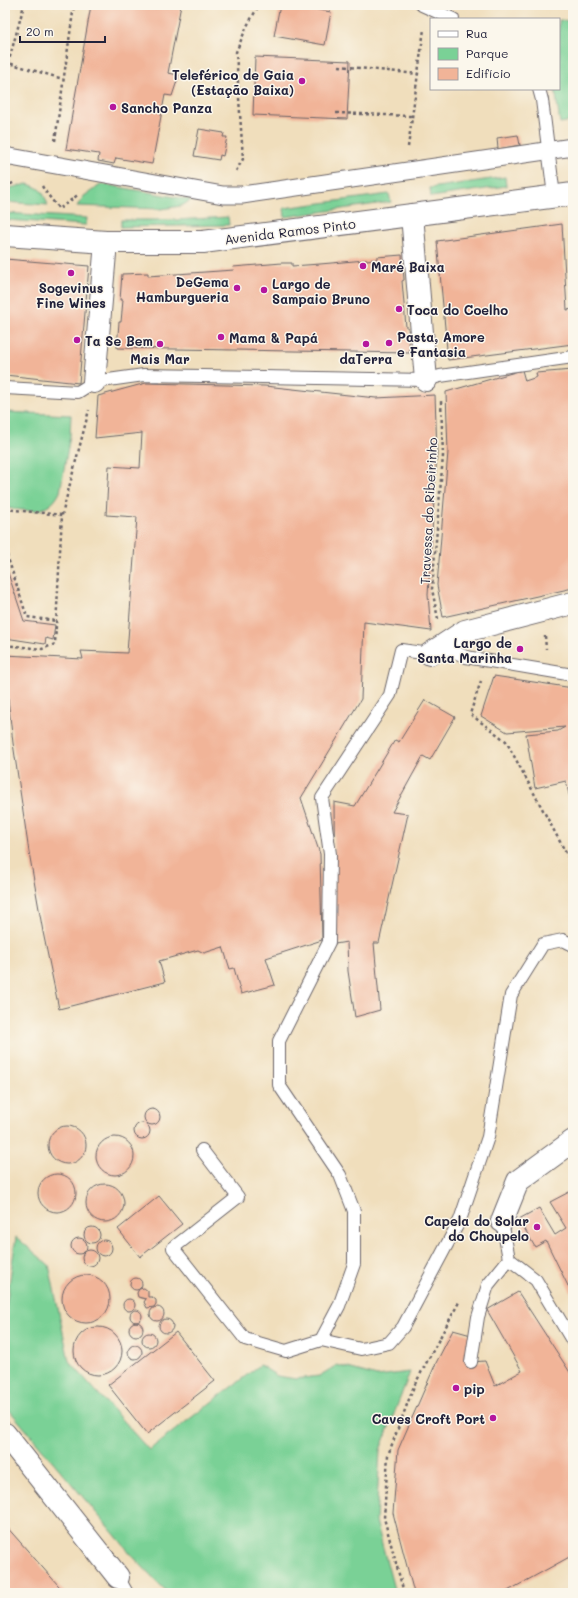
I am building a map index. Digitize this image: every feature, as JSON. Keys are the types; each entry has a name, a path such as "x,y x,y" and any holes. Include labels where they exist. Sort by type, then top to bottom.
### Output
{"street":[{"path":"5,156 223,195 242,195 573,147"},
{"name":"Avenida Ramos Pinto","path":"5,235 106,242 203,242 564,195"},
{"path":"412,215 433,378"},
{"path":"94,382 106,242"},
{"path":"436,650 465,632 573,602"},
{"path":"502,1221 518,1181 573,1141"},
{"path":"5,1434 123,1585"}],"lane":[{"path":"424,6 451,18"},
{"path":"539,90 549,151 564,195"},
{"path":"5,388 78,392 94,382 144,375 433,378 573,357"},
{"path":"321,1340 339,1306 354,1264 354,1211 340,1175 279,1085 279,1041 329,942 330,854 322,798 390,695 401,650 436,650 466,657 573,675"},
{"path":"202,1150 238,1197 173,1248 245,1339 286,1351 321,1340 361,1349 389,1343 403,1327 460,1220 488,1138 511,995 543,944 563,940 573,945"},
{"path":"502,1221 509,1259 536,1280 573,1342"},
{"path":"472,1362 478,1317 488,1285 509,1259"}],"path":[{"path":"5,75 7,63 24,5"},
{"path":"52,165 74,5"},
{"path":"223,195 243,159 236,52 247,26 259,5"},
{"path":"405,171 411,116 418,74 424,6"},
{"path":"7,63 63,79"},
{"path":"338,66 418,74"},
{"path":"336,113 411,116"},
{"name":"Travessa do Ribeirinho","path":"433,378 443,456 432,589 436,650"},
{"path":"5,645 42,649 55,644 62,515 89,409 94,382"},
{"path":"5,509 62,515"},
{"path":"5,529 7,536 5,536"},
{"path":"5,549 28,617 57,621"},
{"path":"488,661 470,714 506,741 573,866"},
{"path":"404,1593 384,1518 388,1455 414,1386 462,1296"}],"green space":[{"path":"560,20 573,21 573,121 560,123 555,90 560,90"},
{"path":"505,177 506,186 431,197 430,188"},
{"path":"27,184 36,187 41,191 48,205 5,202 5,191 10,188"},
{"path":"102,184 192,200 181,206 161,209 77,206 84,196"},
{"path":"389,194 391,202 285,217 284,208"},
{"path":"5,213 87,218 86,225 5,220"},
{"path":"228,217 229,225 121,227 121,220 176,220"},
{"path":"5,412 71,415 70,436 60,492 55,500 43,509 29,510 5,508"},
{"path":"16,1237 49,1265 69,1361 149,1450 260,1365 277,1376 296,1379 319,1376 337,1365 377,1376 410,1372 380,1450 376,1521 395,1593 168,1593 137,1561 5,1405 5,1314"}],"building":[{"path":"91,5 181,5 168,73 179,75 172,96 165,95 152,164 116,158 114,164 98,161 99,154 66,149"},
{"path":"280,5 290,5 331,12 325,45 274,36"},
{"name":"Teleférico de Gaia (Estação Baixa)","path":"255,57 350,61 347,119 253,115"},
{"path":"199,129 224,133 223,137 227,137 223,156 220,155 219,160 194,156"},
{"path":"518,135 520,145 498,149 497,138"},
{"path":"562,224 567,310 573,309 573,344 448,360 437,241"},
{"path":"402,255 404,280 402,281 410,353 117,348 119,322 121,322 123,300 120,300 122,274 148,273 148,276 234,270 233,267 282,263 292,263 292,266 320,264 377,259 377,257"},
{"path":"5,259 89,266 79,383 5,375"},
{"path":"522,370 525,381 537,377 536,373 573,370 573,588 443,617 437,585 448,452 446,392"},
{"path":"146,383 265,386 376,398 435,395 437,453 428,595 431,631 364,622 361,699 301,798 320,854 322,940 266,958 275,985 241,994 234,968 230,969 223,947 204,953 198,950 159,961 165,982 59,1009 43,932 29,852 13,743 5,672 5,655 83,659 81,651 127,653 137,517 106,515 109,466 140,468 142,433 95,438 98,396"},
{"path":"5,564 24,621 55,625 53,640 46,638 45,644 5,638"},
{"path":"494,676 573,688 573,812 566,781 535,788 526,734 558,731 565,727 507,732 481,716"},
{"path":"425,700 455,717 430,760 423,756 392,812 408,814 379,943 374,943 380,1010 355,1017 348,971 347,942 335,944 334,802 355,806 395,740 399,742"},
{"path":"152,1109 159,1114 160,1117 155,1124 152,1125 145,1120 144,1117 149,1110"},
{"path":"142,1123 149,1128 150,1131 145,1138 142,1139 135,1134 134,1131 139,1124"},
{"path":"63,1126 71,1126 78,1129 83,1134 86,1145 83,1156 78,1161 71,1164 63,1164 56,1161 51,1156 48,1149 48,1141 51,1134 56,1129"},
{"path":"111,1137 119,1137 126,1140 131,1145 134,1156 131,1167 126,1172 119,1175 111,1175 104,1172 99,1167 96,1160 96,1152 99,1145 104,1140"},
{"path":"53,1174 61,1174 68,1177 73,1182 76,1193 73,1204 68,1209 61,1212 53,1212 46,1209 41,1204 38,1197 38,1189 41,1182 46,1177"},
{"path":"101,1184 109,1184 116,1187 121,1192 124,1203 121,1214 116,1219 109,1222 101,1222 94,1219 89,1214 86,1207 86,1199 89,1192 94,1187"},
{"path":"573,1190 573,1296 546,1241 535,1247 519,1219 539,1208 555,1235 566,1228 550,1202"},
{"path":"159,1196 182,1224 140,1257 118,1229"},
{"path":"92,1227 99,1232 100,1235 95,1242 92,1243 85,1238 84,1235 89,1228"},
{"path":"79,1238 86,1243 87,1246 82,1253 79,1254 72,1249 71,1246 76,1239"},
{"path":"104,1240 111,1245 112,1248 107,1255 104,1256 97,1251 96,1248 101,1241"},
{"path":"90,1250 97,1255 98,1258 93,1265 90,1266 83,1261 82,1258 87,1251"},
{"path":"86,1275 95,1277 103,1282 108,1290 110,1299 108,1308 103,1316 95,1321 86,1323 77,1321 69,1316 64,1308 62,1299 64,1290 69,1282 77,1277"},
{"path":"136,1278 140,1280 142,1284 140,1288 136,1290 132,1288 130,1284 132,1280"},
{"path":"144,1288 148,1291 148,1297 152,1297 156,1300 154,1307 147,1308 144,1302 146,1299 138,1297 137,1293 139,1289"},
{"name":"Caves Croft Port","path":"518,1292 573,1377 573,1555 504,1593 414,1593 393,1513 398,1450 436,1363 453,1330 471,1335 471,1362 485,1361 495,1386 522,1371 487,1310"},
{"path":"129,1299 133,1301 135,1305 133,1309 129,1311 125,1309 123,1305 125,1301"},
{"path":"157,1307 162,1309 164,1314 162,1319 157,1321 152,1319 150,1314 152,1309"},
{"path":"136,1310 140,1312 142,1316 140,1320 136,1322 132,1320 130,1316 132,1312"},
{"path":"166,1319 171,1321 173,1326 171,1331 166,1333 161,1331 159,1326 161,1321"},
{"path":"136,1322 141,1324 143,1329 141,1334 136,1336 131,1334 129,1329 131,1324"},
{"path":"98,1327 107,1329 115,1334 120,1342 122,1351 120,1360 115,1368 107,1373 98,1375 89,1373 81,1368 76,1360 74,1351 76,1342 81,1334 89,1329"},
{"path":"176,1332 215,1381 147,1434 108,1385"},
{"path":"149,1333 154,1335 156,1340 154,1345 149,1347 144,1345 142,1340 144,1335"},
{"path":"132,1345 138,1345 142,1349 142,1355 138,1359 132,1359 128,1355 128,1349"},
{"path":"5,1525 58,1585 65,1593 5,1593"}],"place":[{"name":"Teleférico de Gaia (Estação Baixa)","path":"302,81"},
{"name":"Sancho Panza","path":"113,107"},
{"name":"Maré Baixa","path":"363,266"},
{"name":"Sogevinus Fine Wines","path":"71,273"},
{"name":"DeGema Hamburgueria","path":"237,288"},
{"name":"Largo de Sampaio Bruno","path":"264,290"},
{"name":"Toca do Coelho","path":"399,309"},
{"name":"Mama & Papá","path":"221,337"},
{"name":"Ta Se Bem","path":"77,340"},
{"name":"Pasta, Amore e Fantasia","path":"389,343"},
{"name":"Mais Mar","path":"160,344"},
{"name":"daTerra","path":"366,344"},
{"name":"Largo de Santa Marinha","path":"520,649"},
{"name":"Capela do Solar do Choupelo","path":"537,1227"},
{"name":"pip","path":"456,1388"},
{"name":"Caves Croft Port","path":"493,1418"}]}
